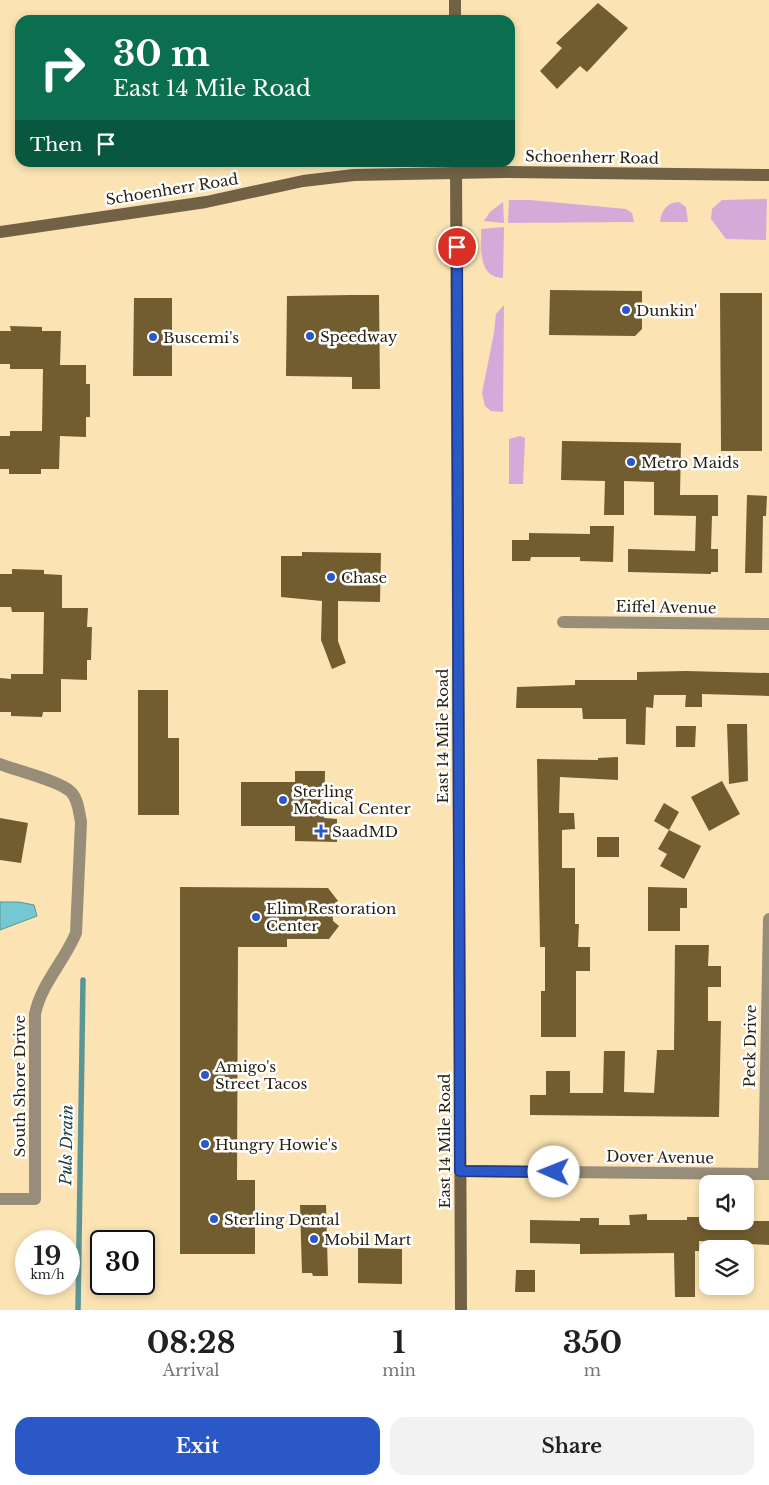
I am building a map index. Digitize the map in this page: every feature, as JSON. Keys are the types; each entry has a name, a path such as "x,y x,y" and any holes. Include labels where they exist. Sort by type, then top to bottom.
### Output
{"main road":[{"path":"455,0 455,15"},
{"name":"Schoenherr Road","path":"0,232 206,202 317,179 456,167 769,175"},
{"name":"East 14 Mile Road","path":"456,167 460,1310"}],"street":[{"name":"Eiffel Avenue","path":"562,622 769,624"},
{"name":"South Shore Drive","path":"0,764 62,786 71,792 77,804 81,822 76,933 69,950 39,997 35,1014 35,1199 0,1199"},
{"name":"Peck Drive","path":"767,1174 769,919"},
{"name":"Dover Avenue","path":"460,1171 767,1174"}],"shaded area":[{"path":"767,199 766,240 726,239 711,219 712,209 722,200"},
{"path":"509,200 530,200 626,209 632,213 634,222 508,223"},
{"path":"503,202 504,223 484,221 490,212"},
{"path":"675,202 679,202 686,207 688,222 660,222 665,208"},
{"path":"504,227 503,278 489,273 485,267 482,253 481,229"},
{"path":"504,305 503,412 491,411 485,406 482,393 496,314"},
{"path":"520,436 525,438 523,484 509,484 509,439"}],"water":[{"path":"0,902 19,902 34,905 37,916 0,930"}],"building":[{"path":"598,3 628,28 587,72 580,66 557,89 540,71 562,48 556,43"},
{"path":"550,290 642,291 642,329 635,336 549,335"},
{"path":"720,293 762,293 762,451 721,451"},
{"path":"379,295 380,389 352,389 352,377 286,376 287,296"},
{"name":"Buscemi's","path":"134,298 172,298 172,376 133,376"},
{"path":"10,326 42,327 42,331 61,331 60,365 86,365 86,384 90,384 90,417 86,417 86,437 60,436 59,469 41,469 41,474 9,474 9,469 0,469 0,436 10,436 10,431 42,431 43,369 10,369 10,364 0,364 0,331 11,331"},
{"path":"562,441 681,443 680,495 718,495 718,516 712,516 711,549 718,549 718,572 711,572 711,574 628,572 628,549 695,551 696,516 654,515 654,482 624,481 624,515 604,515 605,481 561,480"},
{"path":"747,495 767,496 766,516 763,516 762,573 745,573"},
{"path":"590,526 614,526 613,562 580,561 580,557 531,557 530,561 512,561 512,540 529,540 529,533 590,534"},
{"name":"Chase","path":"302,552 381,553 380,602 338,601 338,641 346,663 332,669 321,640 322,601 281,597 281,556 302,556"},
{"path":"12,569 44,570 44,574 62,575 62,608 88,608 87,627 92,627 91,660 87,660 87,680 61,679 61,712 43,712 42,717 11,716 11,712 0,712 0,678 11,679 11,674 43,674 44,612 12,612 11,607 0,607 0,574 12,574"},
{"path":"637,672 769,673 769,696 702,694 702,707 685,707 686,695 654,695 653,708 646,707 645,745 626,744 626,719 583,719 582,708 516,708 517,687 575,685 575,680 637,680"},
{"path":"138,690 168,690 168,738 179,738 179,815 138,815"},
{"path":"727,724 747,724 748,781 729,784"},
{"path":"676,726 696,726 695,747 676,747"},
{"path":"618,757 618,780 560,777 559,813 574,813 575,829 562,830 562,868 575,868 575,924 579,924 578,947 590,947 590,971 576,971 576,1037 541,1037 541,991 545,991 545,947 540,947 537,759 598,760 598,758"},
{"name":"Sterling Medical Center","path":"295,771 325,771 324,818 337,819 337,842 295,841 295,826 241,826 241,782 295,782"},
{"path":"722,781 740,814 709,831 691,797"},
{"path":"664,803 679,812 669,830 654,821"},
{"path":"0,818 28,823 21,863 0,860"},
{"path":"669,830 701,846 684,879 660,866 667,854 658,849"},
{"path":"597,837 619,837 619,857 597,857"},
{"path":"180,887 328,888 338,901 332,906 333,921 339,926 329,939 287,939 287,947 238,947 237,1180 255,1180 255,1254 180,1254"},
{"path":"648,887 687,888 687,908 680,908 680,931 648,931"},
{"path":"675,945 709,945 708,966 721,966 721,987 708,987 708,1021 721,1021 719,1117 530,1115 530,1095 546,1095 546,1071 570,1071 570,1093 603,1093 604,1051 625,1051 624,1092 654,1093 657,1050 674,1050"},
{"name":"Mobil Mart","path":"300,1205 326,1205 328,1276 313,1276 312,1273 302,1273"},
{"path":"647,1214 647,1220 687,1220 687,1217 699,1217 699,1230 754,1230 754,1221 769,1221 769,1245 754,1244 754,1240 699,1240 699,1251 695,1251 695,1297 675,1297 674,1253 580,1254 580,1244 530,1243 530,1220 580,1221 580,1218 599,1218 599,1225 630,1225 629,1215"},
{"path":"358,1248 402,1249 402,1284 358,1283"},
{"path":"516,1270 535,1270 535,1292 515,1292"}],"waterway":[{"name":"Puls Drain","path":"78,1310 83,980"}],"place":[{"name":"Dunkin'","path":"626,310"},
{"name":"Speedway","path":"310,336"},
{"name":"Buscemi's","path":"153,337"},
{"name":"Metro Maids","path":"631,462"},
{"name":"Chase","path":"331,577"},
{"name":"Sterling Medical Center","path":"283,800"},
{"name":"SaadMD","path":"321,831"},
{"name":"Elim Restoration Center","path":"256,917"},
{"name":"Amigo's Street Tacos","path":"205,1075"},
{"name":"Hungry Howie's","path":"205,1144"},
{"name":"Sterling Dental","path":"214,1219"},
{"name":"Mobil Mart","path":"314,1239"}],"route":[{"path":"457,247 460,1171 554,1172"}]}
